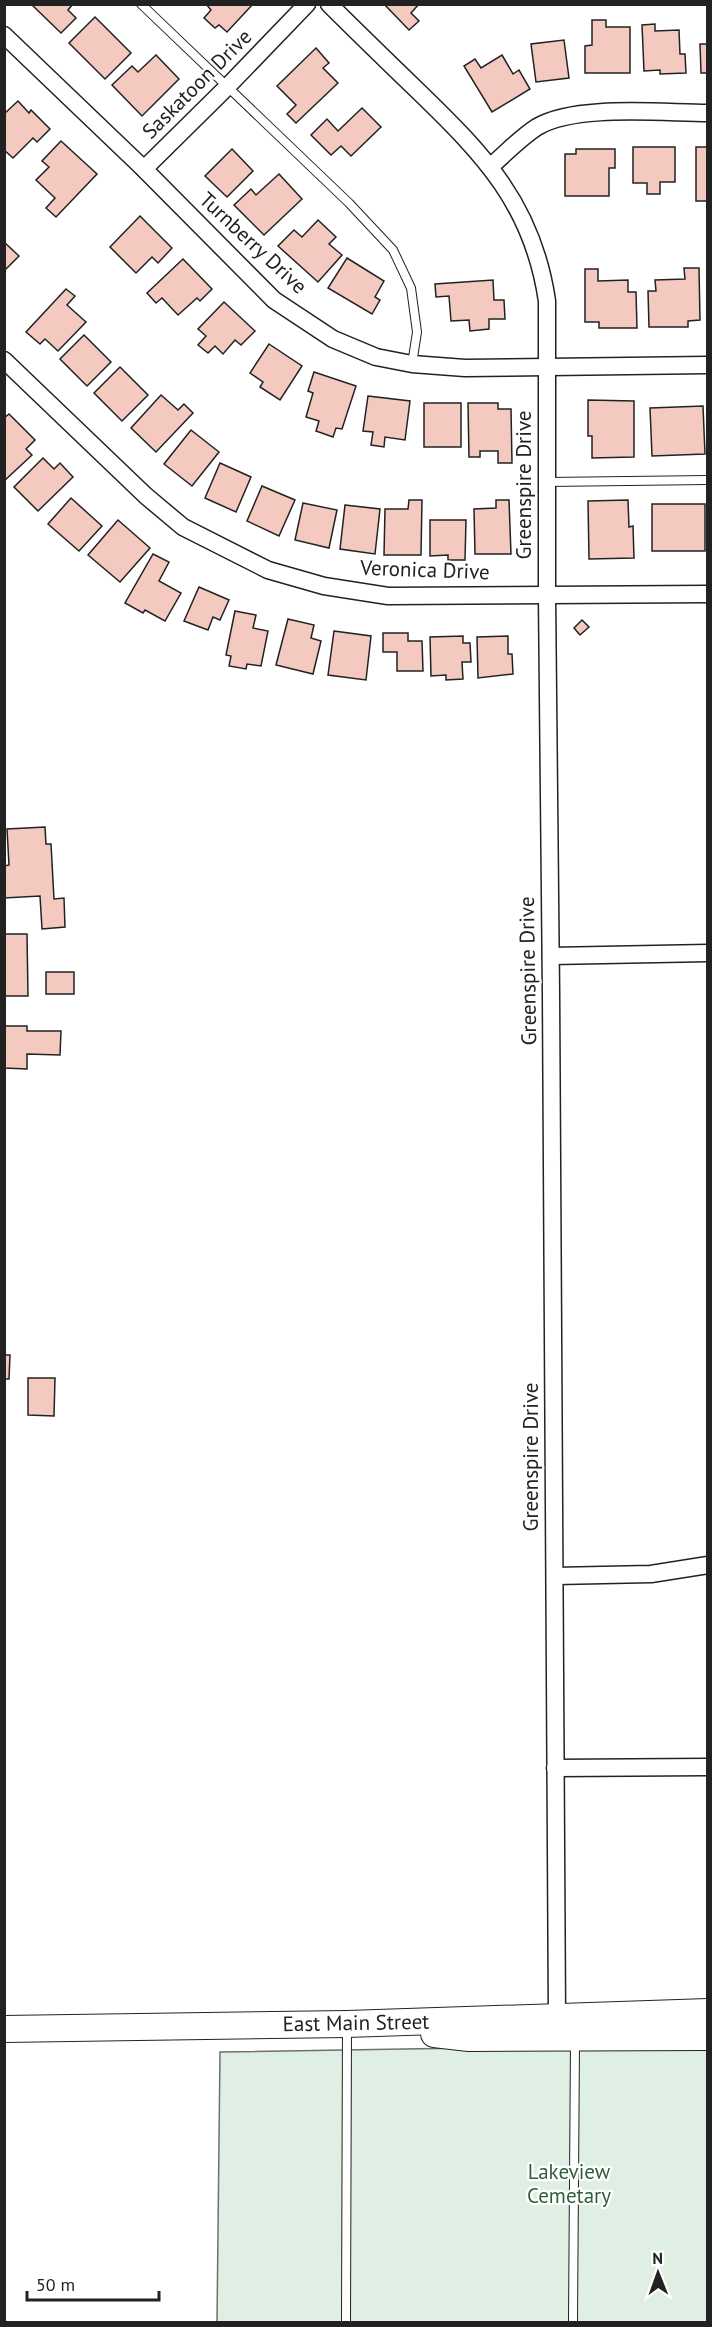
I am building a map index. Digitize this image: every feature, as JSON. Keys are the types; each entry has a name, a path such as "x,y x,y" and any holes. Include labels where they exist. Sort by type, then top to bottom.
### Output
{"main road":[{"path":"569,2024 708,2012"},
{"name":"East Main Street","path":"4,2029 347,2024 470,2038 569,2024"},
{"path":"569,2024 708,2037"}],"street":[{"name":"Saskatoon Drive","path":"144,170 228,87 306,4"},
{"name":"Greenspire Drive","path":"329,4 461,132 491,166 528,230 543,272 547,301 555,1768 569,2024"},
{"name":"Turnberry Drive","path":"4,35 274,300 333,339 376,357 412,364 465,368 708,365"},
{"path":"491,166 538,127 559,118 585,113 708,113"},
{"name":"Veronica Drive","path":"4,360 146,496 183,527 268,570 324,586 388,596 708,594"},
{"path":"551,956 708,953"},
{"path":"555,1576 651,1574 708,1565"},
{"path":"555,1768 708,1767"}],"lane":[{"path":"141,4 349,203 393,250 411,288 417,332 412,364"},
{"path":"547,482 708,480"},
{"path":"345,2322 347,2024"},
{"path":"569,2024 573,2322"}],"green space":[{"name":"Lakeview Cemetary","path":"707,2044 707,2322 217,2322 220,2052"}],"building":[{"path":"31,4 73,4 68,10 76,18 61,33"},
{"path":"206,4 253,4 227,32 219,25 215,28 204,18 211,10"},
{"path":"384,4 419,4 411,13 419,21 409,30"},
{"path":"95,17 131,53 105,79 69,43"},
{"path":"592,20 606,20 606,27 630,27 630,73 585,73 585,46 592,45"},
{"path":"655,24 655,31 679,30 680,54 685,54 686,73 660,74 660,70 644,71 642,25"},
{"path":"564,40 569,78 536,82 531,44"},
{"path":"700,44 708,44 708,73 701,73"},
{"path":"316,48 329,63 323,68 338,83 296,123 287,114 296,105 277,86"},
{"path":"156,55 179,79 142,116 112,85 132,66 138,72"},
{"path":"502,55 513,74 519,70 530,89 492,112 464,66 475,59 481,68"},
{"path":"18,101 50,129 37,142 33,138 13,158 4,150 4,114"},
{"path":"362,108 381,127 351,156 341,146 331,155 311,135 327,119 338,131"},
{"path":"61,141 97,174 56,217 46,208 55,198 36,180 49,167 42,161"},
{"path":"633,147 675,147 675,182 660,182 660,194 647,194 647,183 633,183"},
{"path":"696,147 708,147 708,201 696,201"},
{"path":"232,149 253,171 227,197 205,176"},
{"path":"576,149 615,149 615,168 609,168 609,196 565,196 565,154 576,154"},
{"path":"279,174 302,199 264,235 234,205 251,189 256,195"},
{"path":"140,216 172,248 158,263 152,257 136,273 110,247"},
{"path":"318,220 336,237 329,244 342,255 318,282 278,246 294,230 302,237"},
{"path":"4,242 19,256 4,271"},
{"path":"347,258 384,281 375,297 380,300 372,314 328,288"},
{"path":"183,259 212,289 200,301 197,298 178,315 162,298 156,303 147,293"},
{"path":"684,268 699,268 700,320 688,321 688,327 649,327 648,291 656,291 655,280 685,279"},
{"path":"585,269 598,269 598,281 628,280 628,292 636,292 637,328 599,328 599,322 585,322"},
{"path":"493,280 494,300 504,300 505,319 489,319 489,329 470,331 469,320 451,321 449,296 436,297 435,284"},
{"path":"66,289 75,296 67,305 86,322 58,351 45,339 40,344 26,332"},
{"path":"224,302 255,331 241,345 235,340 223,354 215,346 208,353 198,345 206,336 198,329"},
{"path":"84,335 111,362 87,386 60,359"},
{"path":"269,344 302,366 280,400 260,387 263,382 250,373"},
{"path":"120,367 148,395 122,421 94,393"},
{"path":"314,372 356,386 342,429 336,428 333,437 316,431 319,421 306,417 313,393 308,391"},
{"path":"161,395 178,410 184,404 193,413 156,452 131,428"},
{"path":"368,396 410,401 405,440 385,437 384,447 371,445 373,432 363,431"},
{"path":"588,400 634,401 634,457 592,458 592,436 588,436"},
{"path":"424,403 461,403 461,447 424,447"},
{"path":"468,403 498,403 498,409 511,409 512,463 498,463 498,451 480,451 480,457 469,457"},
{"path":"703,406 705,454 652,456 650,408"},
{"path":"9,414 35,440 26,449 32,455 4,481 4,418"},
{"path":"191,430 219,452 192,486 164,464"},
{"path":"43,458 54,469 60,463 73,477 38,511 14,487"},
{"path":"220,463 251,477 236,512 205,498"},
{"path":"262,486 295,500 279,536 247,521"},
{"path":"71,498 102,526 79,551 48,524"},
{"path":"409,500 422,500 421,555 384,555 385,509 408,509"},
{"path":"496,500 509,500 511,554 475,554 474,509 496,508"},
{"path":"628,500 629,527 633,526 634,558 589,559 588,501"},
{"path":"303,503 337,510 329,548 295,540"},
{"path":"652,504 705,504 705,551 652,551"},
{"path":"345,505 380,509 375,554 340,549"},
{"path":"118,520 150,548 120,582 88,555"},
{"path":"430,520 466,520 465,560 448,560 448,555 430,556"},
{"path":"153,554 169,562 159,581 181,593 165,621 145,610 143,613 125,603"},
{"path":"199,587 229,600 220,620 213,617 208,630 184,621"},
{"path":"235,611 256,615 253,628 268,631 261,666 247,664 246,669 229,666 231,656 226,655"},
{"path":"288,619 314,625 311,638 321,641 313,674 276,665"},
{"path":"582,620 589,627 580,635 574,628"},
{"path":"334,631 371,636 366,680 328,675"},
{"path":"383,633 408,633 408,641 422,641 423,671 397,671 397,652 383,652"},
{"path":"463,636 463,643 470,643 471,662 462,662 463,679 446,680 446,675 431,676 430,637"},
{"path":"508,636 508,654 512,654 513,674 478,678 477,637"},
{"path":"45,827 46,844 51,844 54,899 64,898 65,927 42,929 40,896 4,898 4,866 9,865 7,829"},
{"path":"4,934 27,934 28,996 4,996"},
{"path":"46,972 74,972 74,994 46,994"},
{"path":"4,1026 27,1026 27,1031 61,1031 60,1055 27,1054 27,1069 4,1068"},
{"path":"4,1355 10,1355 9,1379 4,1379"},
{"path":"28,1378 55,1378 54,1416 28,1415"}]}
